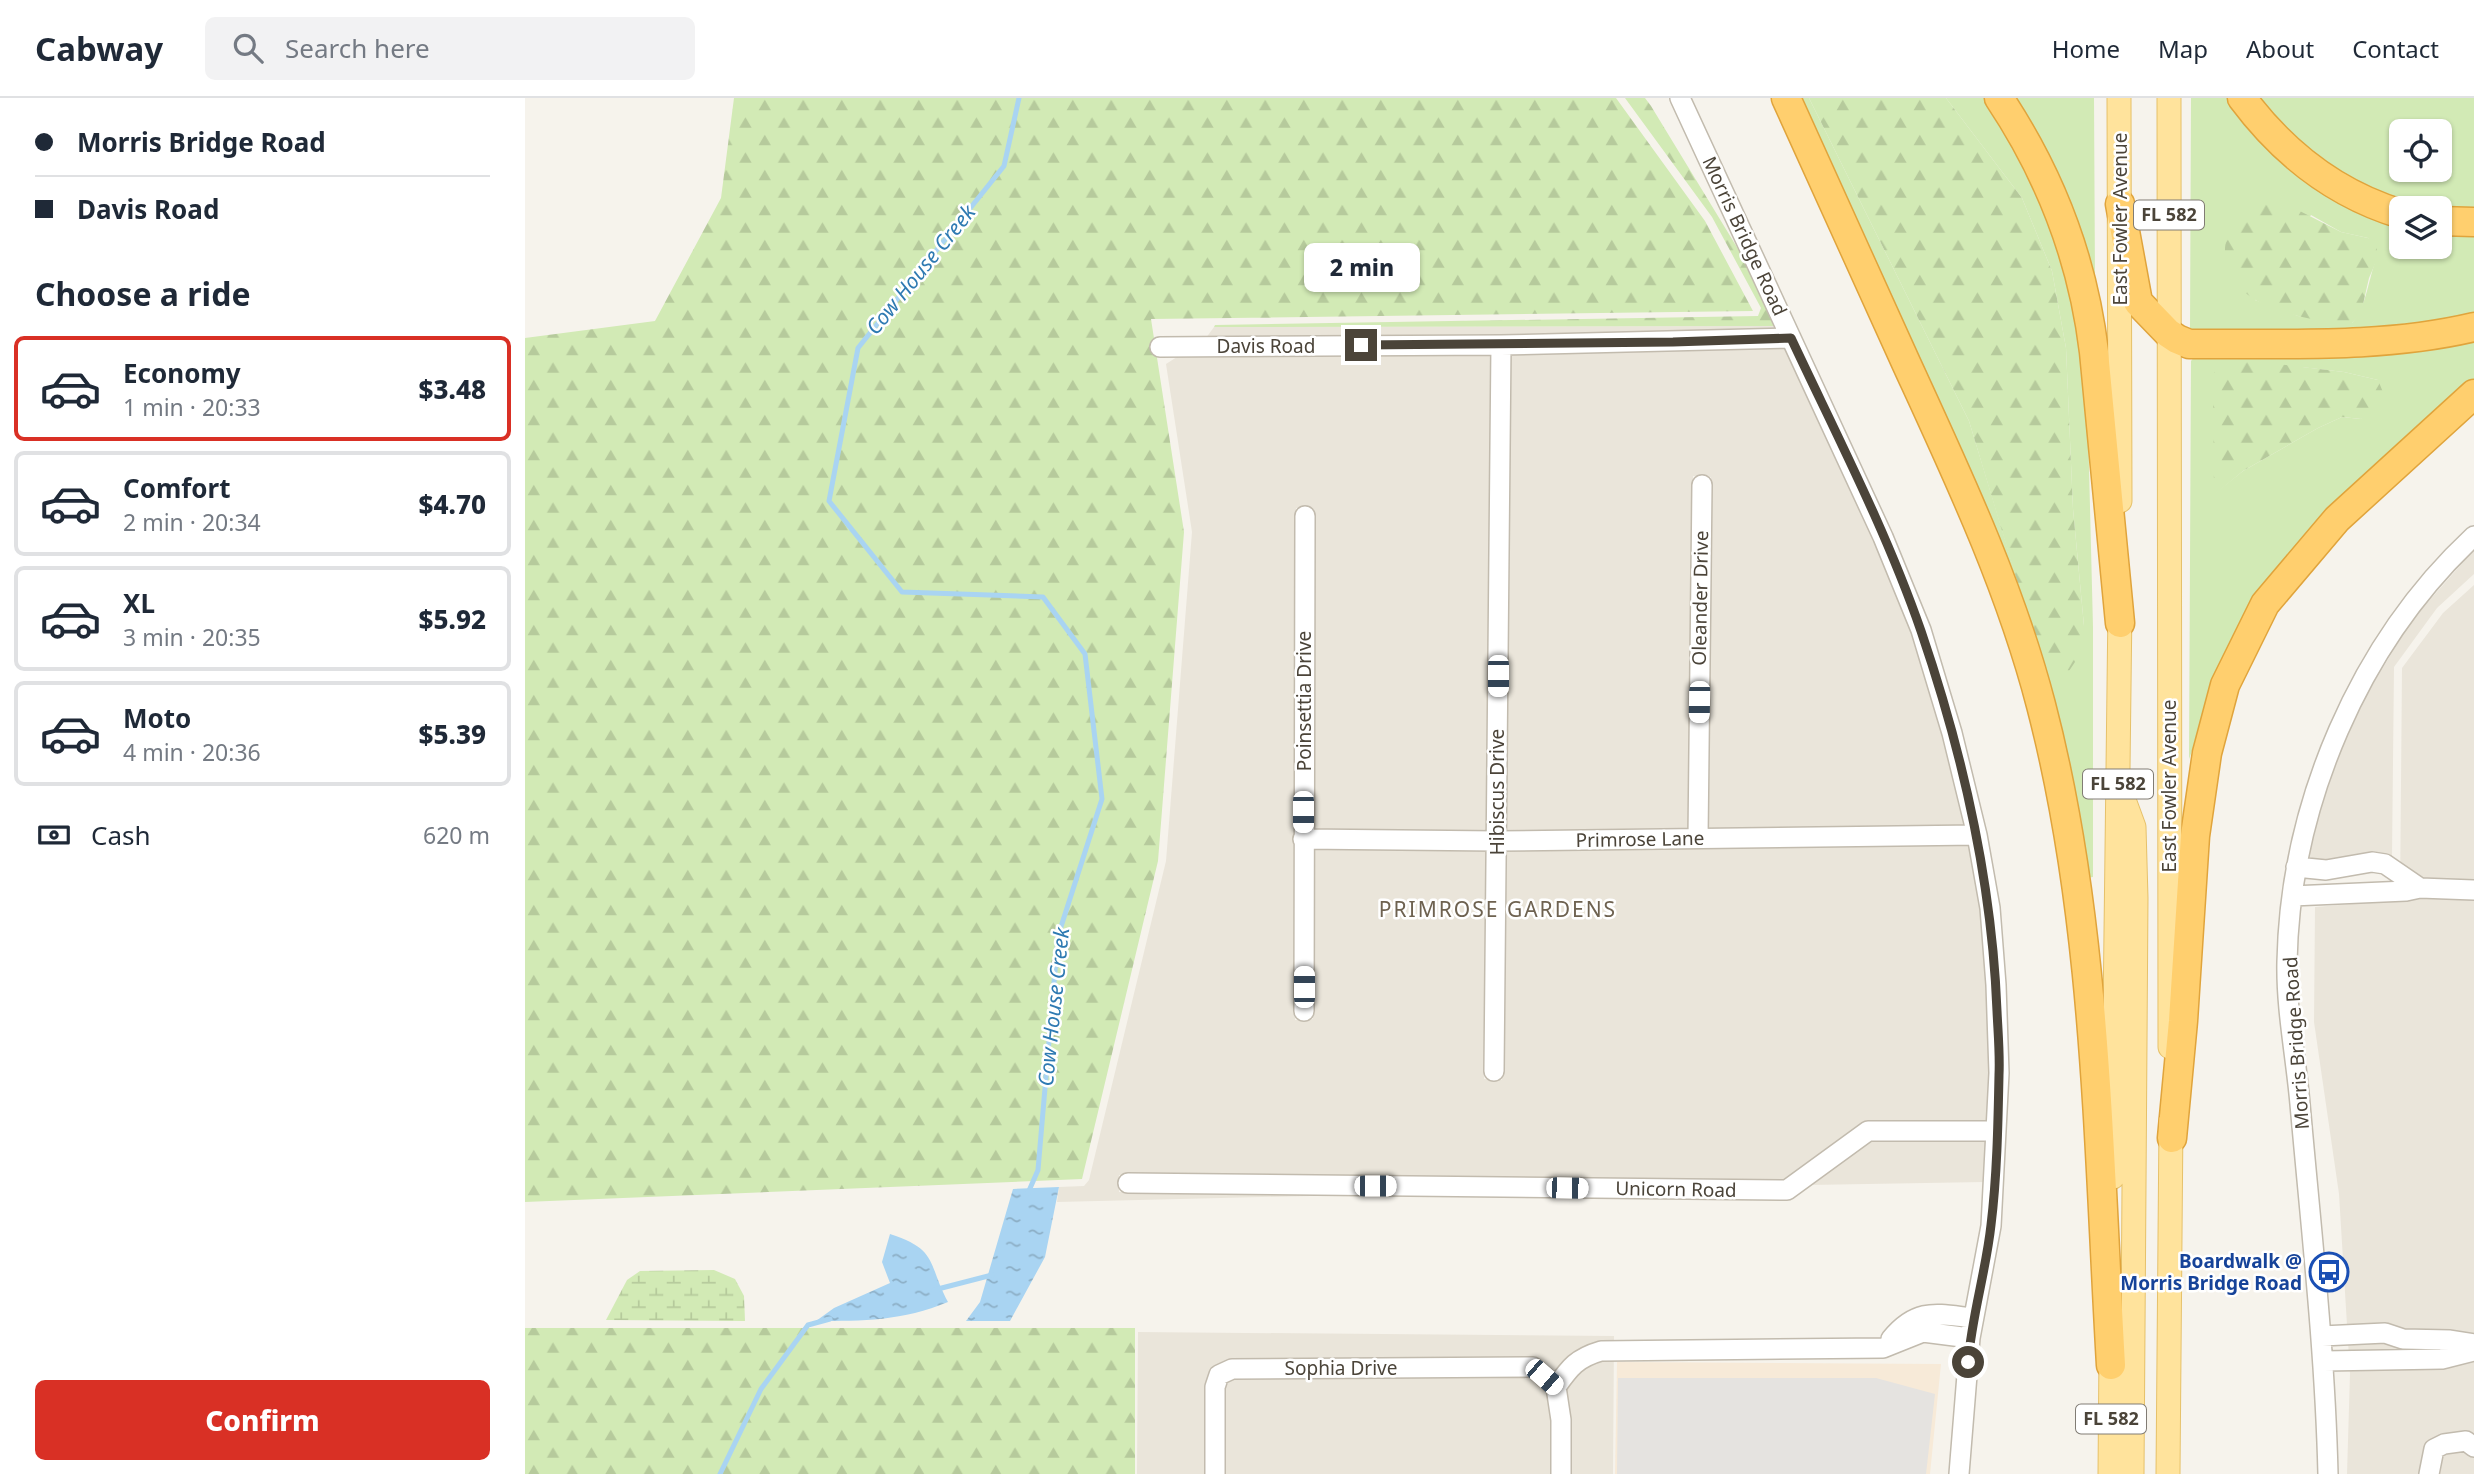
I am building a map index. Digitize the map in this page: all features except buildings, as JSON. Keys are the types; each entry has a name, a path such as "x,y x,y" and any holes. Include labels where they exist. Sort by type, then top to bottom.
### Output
{"highway":[{"path":"1786,98 1987,544 2025,648 2041,703 2067,823 2084,940 2093,1048 2111,1365"},
{"path":"1999,98 2022,132 2042,171 2060,212 2081,279 2092,340 2120,623"},
{"path":"2242,98 2269,132 2307,166 2349,193 2389,209"},
{"path":"2120,204 2138,302 2177,340 2189,344 2362,342 2413,339 2474,327"},
{"path":"2452,221 2474,222"},
{"path":"2172,1138 2195,836 2207,753 2225,685 2265,604 2337,519 2474,394"}],"main road":[{"name":"East Fowler Avenue","path":"2110,1474 2120,623 2119,98"},
{"name":"East Fowler Avenue","path":"2168,1474 2172,1138 2169,1028 2169,98"},
{"path":"2118,781 2134,827 2136,1057 2132,1474"}],"street":[{"name":"Morris Bridge Road","path":"1681,98 1884,537 1921,630 1952,733 1977,835 1990,908 1999,1073 1991,1226 1970,1338 1959,1474"},
{"name":"Davis Road","path":"1160,347 1501,345 1791,338"},
{"name":"Hibiscus Drive","path":"1494,1071 1501,345"},
{"name":"Oleander Drive","path":"1697,838 1702,485"},
{"name":"Poinsettia Drive","path":"1304,1011 1305,516"},
{"name":"Morris Bridge Road","path":"2328,1474 2322,1336 2287,962 2296,867 2307,818 2332,747 2359,688 2404,615 2451,558 2474,536"},
{"name":"Primrose Lane","path":"1303,839 1497,841 1977,835"},
{"path":"2296,867 2326,870 2372,862 2385,864 2420,888"},
{"path":"2292,897 2420,888 2474,890"},
{"name":"Unicorn Road","path":"1128,1184 1787,1190 1868,1132 1996,1130"},
{"path":"1884,1348 1900,1328 1926,1313 1973,1318"},
{"path":"1561,1474 1561,1420 1556,1387 1573,1363 1588,1355 1601,1351 1884,1348 1923,1332 1970,1338"},
{"path":"2322,1336 2385,1333 2403,1339 2450,1339 2474,1343"},
{"path":"2324,1361 2442,1359 2474,1351"},
{"name":"Sophia Drive","path":"1215,1474 1215,1387 1219,1375 1232,1369 1533,1367 1556,1387"},
{"path":"2429,1474 2434,1449 2444,1444 2466,1441 2474,1447"}],"shaded area":[{"path":"1775,326 1777,330 1501,337 1206,338 1214,327"},
{"path":"1785,346 1875,540 1912,632 1943,735 1966,827 1707,829 1711,477 1693,476 1688,830 1507,833 1510,353"},
{"path":"1491,354 1488,833 1312,831 1314,509 1296,508 1295,1020 1313,1019 1312,847 1488,849 1484,1079 1502,1080 1507,849 1969,843 1980,909 1986,985 1990,1073 1987,1122 1867,1123 1784,1182 1119,1175 1119,1192 1391,1194 1057,1202 1059,1187 1084,1186 1089,1180 1166,861 1192,532 1166,364 1180,355"},
{"path":"2474,550 2474,574 2437,608 2394,667 2392,858 2308,860 2316,820 2341,750 2368,692 2412,620"},
{"path":"2474,585 2474,1474 2347,1474 2350,1374 2339,1194 2314,1022 2315,907 2400,900 2402,668 2443,613"},
{"path":"1986,1139 1984,1182 1809,1185 1871,1140"},
{"path":"1138,1332 1614,1336 1613,1474 1137,1474"},
{"path":"1617,1362 1941,1364 1930,1474 1615,1474"},
{"path":"1618,1378 1876,1378 1935,1394 1926,1474 1617,1474"}],"green space":[{"path":"734,98 1616,98 1705,221 1753,311 1151,319 1184,532 1158,861 1082,1179 525,1202 525,338 655,321 721,198"},
{"path":"1625,98 1645,98 1651,106 1749,267 1775,326 1214,327 1758,316 1761,308 1712,217"},
{"path":"1798,98 1809,98 1969,421 2031,625 2084,626 2073,509 2066,348 2052,271 2022,198 1946,98 1985,98 2006,126 2069,268 2087,388 2093,627 2093,877 2086,878 2073,786 2052,695"},
{"path":"1809,98 1946,98 2022,198 2052,271 2066,348 2073,509 2084,626 2077,659 2067,674 2054,676 2039,654 1969,421"},
{"path":"2010,98 2094,98 2095,280 2090,282"},
{"path":"2191,98 2231,98 2389,215 2389,259 2452,259 2452,230 2474,231 2474,320 2424,332 2190,332","holes":["2311,215 2341,232 2368,238 2377,257 2364,300 2352,323 2298,316 2255,300"]},
{"path":"2250,98 2474,98 2474,215 2452,211 2452,196 2389,196 2389,202 2342,183"},
{"path":"2274,198 2341,232 2368,238 2376,245 2378,257 2369,278 2361,313 2352,323 2341,325 2275,309 2251,297 2231,277 2225,248 2228,233 2235,220 2245,209"},
{"path":"2474,337 2474,380 2300,544 2198,735 2189,759 2191,361 2195,356","holes":["2301,367 2344,372 2378,380 2361,419 2342,417 2318,428 2243,471 2214,494"]},
{"path":"2220,357 2344,372 2378,380 2387,402 2361,419 2342,417 2318,428 2243,471 2214,495 2213,376"},
{"path":"714,1270 735,1279 744,1296 745,1321 606,1320 627,1280 640,1271"},
{"path":"525,1328 1135,1328 1135,1474 525,1474"}],"water":[{"path":"1059,1187 1045,1257 1010,1321 966,1321 980,1302 1013,1189"},
{"path":"890,1234 917,1246 930,1259 948,1302 899,1316 816,1321 834,1308 890,1283 882,1262"}],"waterway":[{"name":"Cow House Creek","path":"1019,98 1004,166 858,348 829,501 902,592 1043,597 1085,654 1102,799 1058,936 1038,1170 1028,1193"},
{"name":"Cow House Creek","path":"934,1290 992,1275"},
{"name":"Cow House Creek","path":"720,1474 761,1389 808,1325 830,1319"}],"place":[{"name":"Boardwalk @ Morris Bridge Road","path":"2329,1272"}],"district":[{"name":"PRIMROSE GARDENS","path":"1498,910"}],"route":[{"path":"1361,345 1501,345 1791,338 1884,537 1921,630 1952,733 1977,835 1990,908 1999,1073 1991,1226 1968,1362"}]}
